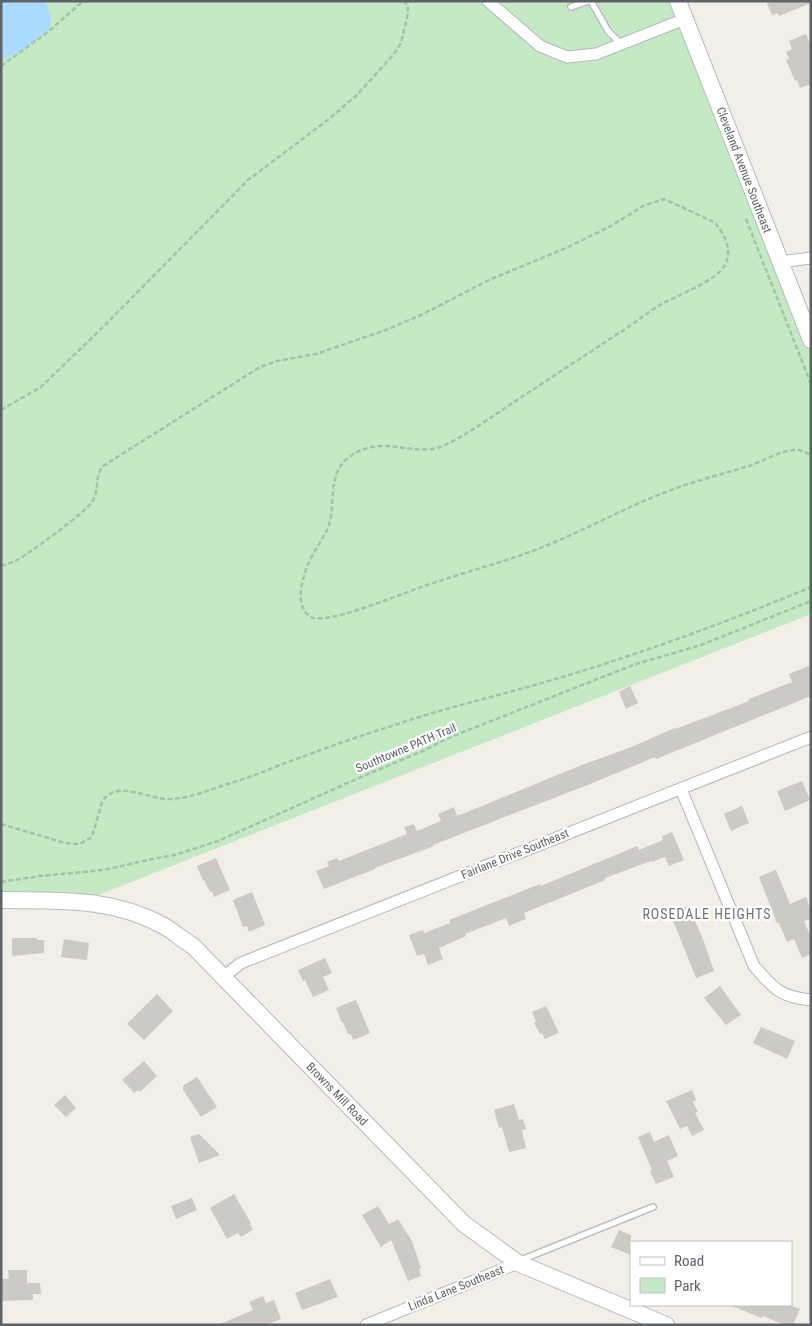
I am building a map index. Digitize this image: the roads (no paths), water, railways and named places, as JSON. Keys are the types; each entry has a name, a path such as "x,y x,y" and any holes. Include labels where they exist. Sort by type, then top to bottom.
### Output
{"street":[{"path":"488,1 540,46 567,57 596,54 685,19"},
{"name":"Cleveland Avenue Southeast","path":"678,1 780,262 808,322 811,340"},
{"path":"780,262 809,258"},
{"name":"Fairlane Drive Southeast","path":"223,977 241,963 811,737"},
{"path":"681,789 754,966 773,988 793,998 811,1000"},
{"name":"Browns Mill Road","path":"1,900 96,902 131,911 164,927 186,942 223,977 464,1224 517,1262 666,1325"},
{"name":"Linda Lane Southeast","path":"366,1325 517,1262"}],"lane":[{"path":"572,7 590,1 608,31 621,44"},
{"path":"517,1262 653,1207"}],"water":[{"path":"1,1 45,1 51,18 50,28 21,51 1,60"}],"district":[{"name":"ROSEDALE HEIGHTS","path":"707,914"}]}
